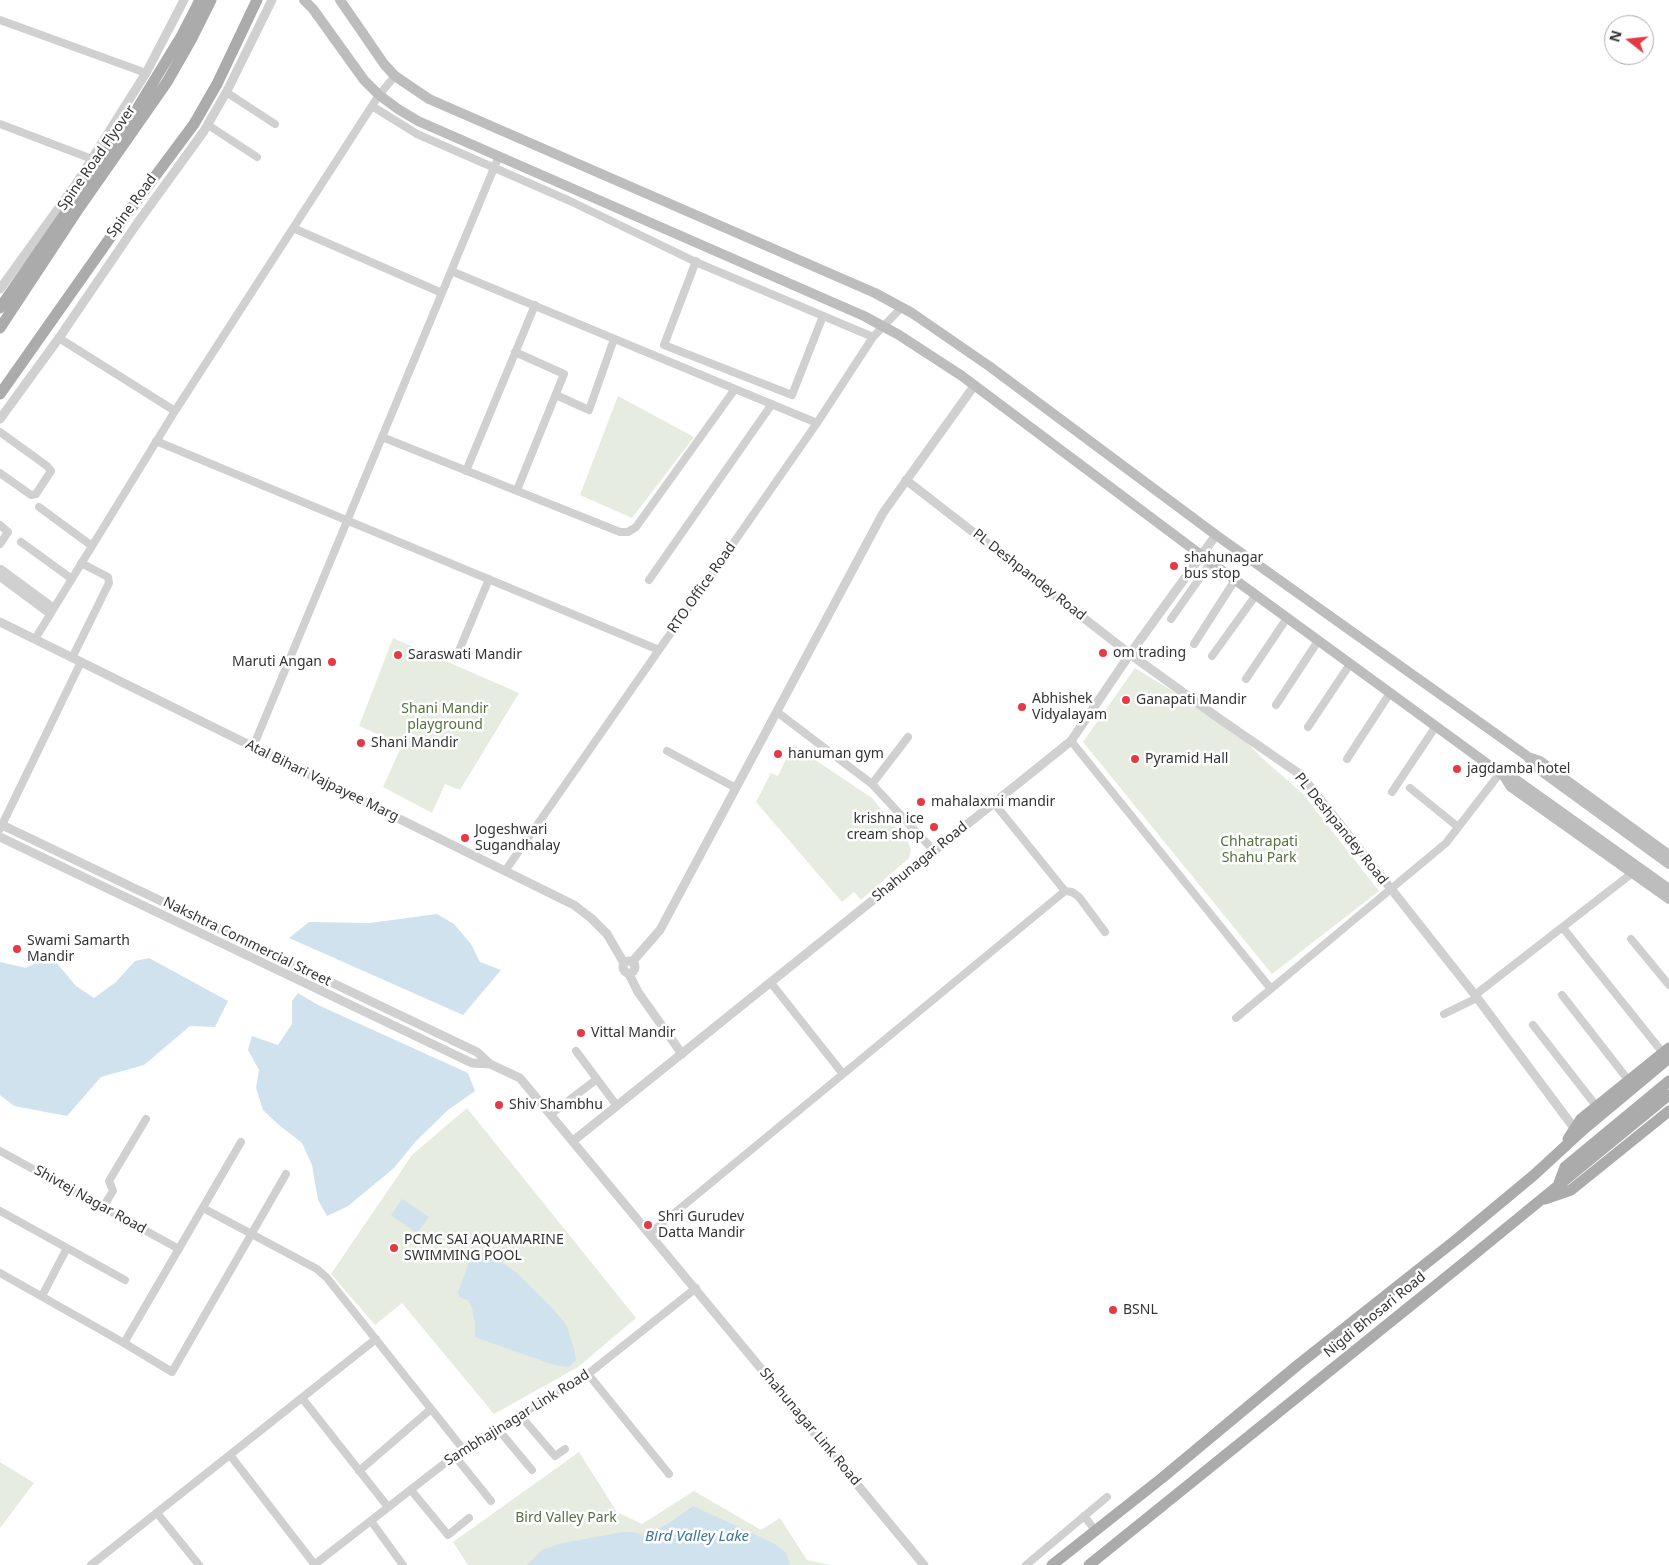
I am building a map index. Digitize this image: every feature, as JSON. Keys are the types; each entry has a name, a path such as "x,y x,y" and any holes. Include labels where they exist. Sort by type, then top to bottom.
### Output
{"main road":[{"path":"0,308 152,76 182,35 200,0"},
{"name":"Spine Road Flyover","path":"0,328 167,82 192,40 211,0"},
{"name":"Spine Road","path":"0,394 194,124 217,84 256,0"},
{"path":"304,0 364,80 379,95 418,121 883,325 974,386 1502,775 1515,779 1669,889"},
{"path":"340,0 372,48 395,76 429,99 875,293 902,308 989,366 1216,534 1527,756 1540,761 1669,855"},
{"path":"1527,756 1537,768 1669,864"},
{"path":"1502,775 1510,787 1669,899"},
{"path":"1562,1149 1581,1119 1667,1053"},
{"path":"1562,1149 1667,1053"},
{"name":"Nigdi Bhosari Road","path":"1089,1565 1558,1185 1565,1167 1669,1080"},
{"path":"1558,1185 1669,1095"},
{"path":"1538,1201 1571,1190 1669,1111"},
{"name":"Nigdi Bhosari Road","path":"1052,1565 1162,1478 1299,1364 1457,1239 1534,1175 1562,1149"}],"street":[{"path":"0,289 152,76 184,0"},
{"name":"Spine Road","path":"0,420 60,338 136,225 208,125 272,0"},
{"path":"0,20 152,76"},
{"path":"35,639 156,441 292,228 379,95 395,76"},
{"path":"226,92 275,124"},
{"path":"372,106 417,134 620,224 696,262 873,337"},
{"path":"0,124 92,159"},
{"path":"208,125 257,157"},
{"path":"253,747 499,156"},
{"path":"292,228 442,293"},
{"path":"696,262 664,345 792,395 823,316"},
{"path":"451,271 817,423"},
{"path":"466,471 535,306"},
{"name":"RTO Office Road","path":"505,871 817,423 873,337 902,308"},
{"path":"60,338 175,411"},
{"path":"556,395 589,410 614,339"},
{"path":"515,352 564,374 516,490"},
{"path":"682,1054 638,992 629,974 635,968 628,962 660,930 883,513 974,386"},
{"path":"382,437 620,532 628,532 636,527 736,389"},
{"path":"649,580 772,404"},
{"path":"0,432 47,466 51,471 36,494 31,495 0,472"},
{"path":"156,441 659,650"},
{"name":"PL Deshpandey Road","path":"906,480 1130,654 1217,717 1301,774 1476,997 1574,1128"},
{"path":"39,507 92,546"},
{"path":"0,525 8,532 0,544"},
{"name":"Shahunagar Road","path":"573,1141 1071,741 1130,654 1216,534"},
{"path":"21,542 72,578"},
{"path":"1170,620 1211,562"},
{"path":"72,658 109,583 108,577 82,563"},
{"path":"0,569 52,611"},
{"path":"0,577 52,611"},
{"path":"458,653 489,579"},
{"path":"1194,644 1235,580"},
{"path":"1212,656 1256,595"},
{"path":"1246,680 1287,618"},
{"name":"Atal Bihari Vajpayee Marg","path":"0,622 574,905 607,934 628,962"},
{"path":"1276,705 1318,640"},
{"path":"1,826 81,662"},
{"path":"1308,727 1350,664"},
{"path":"1347,759 1390,693"},
{"path":"777,712 872,784 934,852"},
{"path":"1392,792 1436,726"},
{"path":"872,784 908,737"},
{"path":"1071,741 1271,989"},
{"path":"668,751 736,788"},
{"path":"1236,1018 1446,843 1502,775"},
{"path":"1410,788 1458,827"},
{"path":"994,803 1065,891 1072,892 1079,897 1105,932"},
{"name":"Nakshtra Commercial Street","path":"1,826 477,1052 490,1064 520,1078 696,1288"},
{"name":"Nakshtra Commercial Street","path":"0,837 472,1063 490,1064"},
{"path":"1444,1014 1476,997 1631,874"},
{"path":"650,1234 1065,891"},
{"path":"1563,928 1667,1053"},
{"path":"1631,939 1669,985"},
{"path":"771,982 843,1074"},
{"path":"1562,995 1629,1081"},
{"path":"1533,1025 1597,1107"},
{"path":"576,1051 617,1106"},
{"path":"551,1114 597,1079"},
{"path":"103,1208 113,1191 109,1181 146,1119"},
{"path":"124,1343 241,1142"},
{"name":"Shivtej Nagar Road","path":"0,1151 179,1249"},
{"path":"0,1273 172,1372 286,1174"},
{"path":"204,1208 317,1269 327,1278 463,1449"},
{"path":"0,1211 125,1280"},
{"path":"42,1296 67,1248"},
{"name":"Sambhajinagar Link Road","path":"314,1565 454,1455 588,1374 696,1288"},
{"name":"Shahunagar Link Road","path":"696,1288 924,1565"},
{"path":"91,1565 376,1340"},
{"path":"588,1374 669,1474"},
{"path":"302,1398 388,1507"},
{"path":"359,1471 432,1409"},
{"path":"519,1414 555,1456 565,1448"},
{"path":"497,1428 532,1470"},
{"path":"230,1455 314,1565"},
{"path":"454,1455 491,1501"},
{"path":"411,1490 448,1535 469,1518"},
{"path":"1026,1565 1108,1497"},
{"path":"157,1512 199,1565"},
{"path":"1084,1516 1095,1530"},
{"path":"371,1521 403,1565"},
{"path":"1036,1557 1042,1565"}],"green space":[{"path":"618,396 694,437 632,518 580,495"},
{"name":"Shani Mandir playground","path":"393,638 519,693 460,790 445,784 432,813 383,787 402,745 359,726"},
{"name":"Chhatrapati Shahu Park","path":"1135,668 1234,729 1262,758 1303,794 1379,891 1272,974 1083,742"},
{"path":"793,745 872,798 908,842 911,850 909,858 861,900 854,892 842,902 756,802 771,773 778,776"},
{"path":"467,1108 636,1318 578,1367 494,1414 402,1303 375,1325 331,1274 412,1155"},
{"name":"Bird Valley Park","path":"579,1452 617,1512 642,1524 694,1491 761,1530 780,1518 807,1560 831,1565 468,1565 453,1542"},
{"path":"0,1462 34,1483 0,1528"}],"water":[{"path":"437,914 454,924 471,944 480,962 501,970 463,1015 289,938 309,922 370,923"},
{"path":"50,955 76,986 94,998 116,982 135,961 149,958 228,1001 215,1027 190,1026 144,1065 101,1077 67,1116 14,1106 0,1095 0,962 26,968"},
{"path":"298,993 318,1005 468,1073 475,1091 448,1110 416,1141 394,1168 348,1206 327,1216 318,1200 312,1165 302,1143 263,1110 256,1088 259,1070 248,1050 252,1036 278,1045 292,1024 292,1001"},
{"path":"402,1199 429,1217 417,1233 391,1215"},
{"path":"477,1250 498,1260 517,1273 555,1311 567,1326 576,1360 569,1367 554,1365 475,1337 472,1308 468,1300 459,1297 458,1292 470,1260 475,1262"},
{"name":"Bird Valley Lake","path":"693,1506 775,1544 786,1553 790,1565 527,1565 542,1550 559,1544 622,1532 634,1532 644,1536 669,1523"}],"place":[{"name":"shahunagar bus stop","path":"1174,566"},
{"name":"om trading","path":"1103,653"},
{"name":"Saraswati Mandir","path":"398,655"},
{"name":"Maruti Angan","path":"332,662"},
{"name":"Ganapati Mandir","path":"1126,700"},
{"name":"Abhishek Vidyalayam","path":"1022,707"},
{"name":"Shani Mandir","path":"361,743"},
{"name":"hanuman gym","path":"778,754"},
{"name":"Pyramid Hall","path":"1135,759"},
{"name":"jagdamba hotel","path":"1457,769"},
{"name":"mahalaxmi mandir","path":"921,802"},
{"name":"krishna ice cream shop","path":"934,827"},
{"name":"Jogeshwari Sugandhalay","path":"465,838"},
{"name":"Swami Samarth Mandir","path":"17,949"},
{"name":"Vittal Mandir","path":"581,1033"},
{"name":"Shiv Shambhu","path":"499,1105"},
{"name":"Shri Gurudev Datta Mandir","path":"648,1225"},
{"name":"PCMC SAI AQUAMARINE SWIMMING POOL","path":"394,1248"},
{"name":"BSNL","path":"1113,1310"}]}
